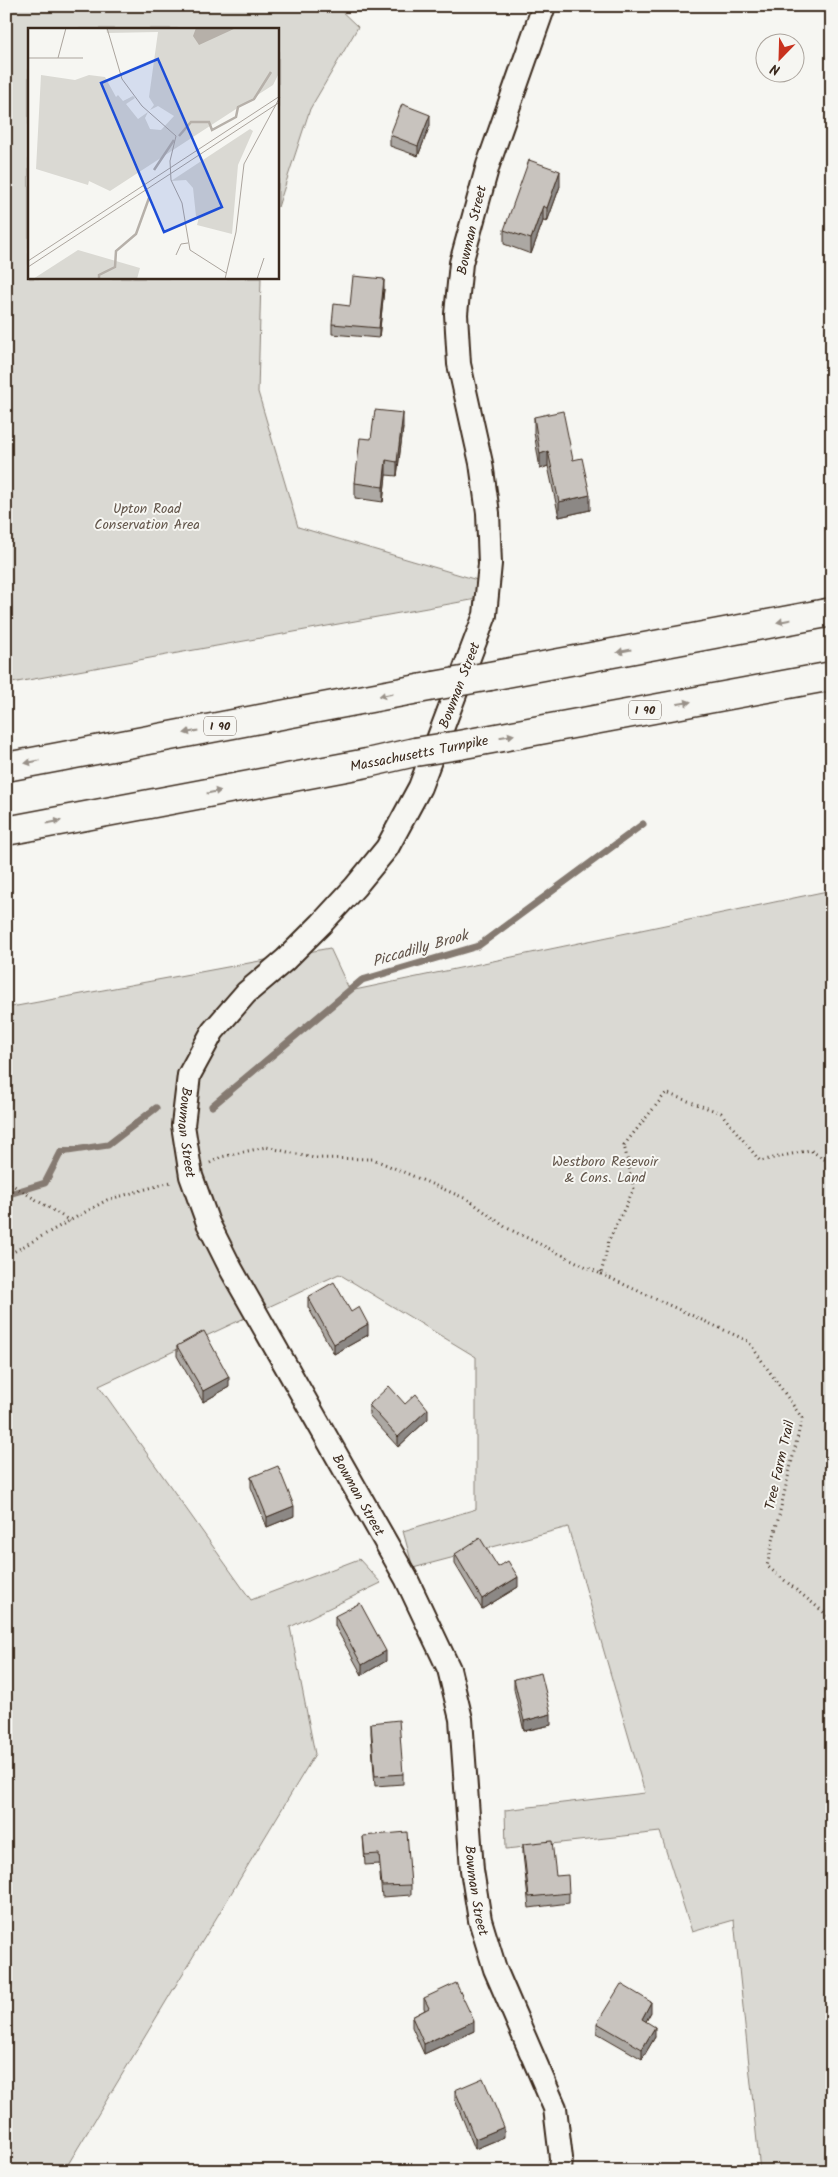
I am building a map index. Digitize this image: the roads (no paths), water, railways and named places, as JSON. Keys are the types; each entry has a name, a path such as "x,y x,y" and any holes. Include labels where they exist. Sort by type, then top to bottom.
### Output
{"highway":[{"name":"I 90","path":"6,767 832,612"},
{"name":"Massachusetts Turnpike","path":"6,830 368,763 414,752 832,676"}],"street":[{"name":"Bowman Street","path":"544,6 488,165 473,214 461,263 456,314 459,364 481,463 488,514 490,564 485,615 420,787 387,848 321,924 285,960 246,993 213,1031 189,1075 184,1125 191,1176 208,1224 231,1269 401,1569 449,1669 461,1719 472,1870 480,1920 498,1977 555,2108 561,2158 560,2171"}],"waterway":[{"name":"Piccadilly Brook","path":"212,1106 362,980 478,946 643,824"},
{"name":"Piccadilly Brook","path":"6,1195 45,1183 61,1152 108,1145 156,1108"}],"park label":[{"name":"Upton Road Conservation Area","path":"147,516"},
{"name":"Westboro Resevoir & Cons. Land","path":"605,1170"}]}
